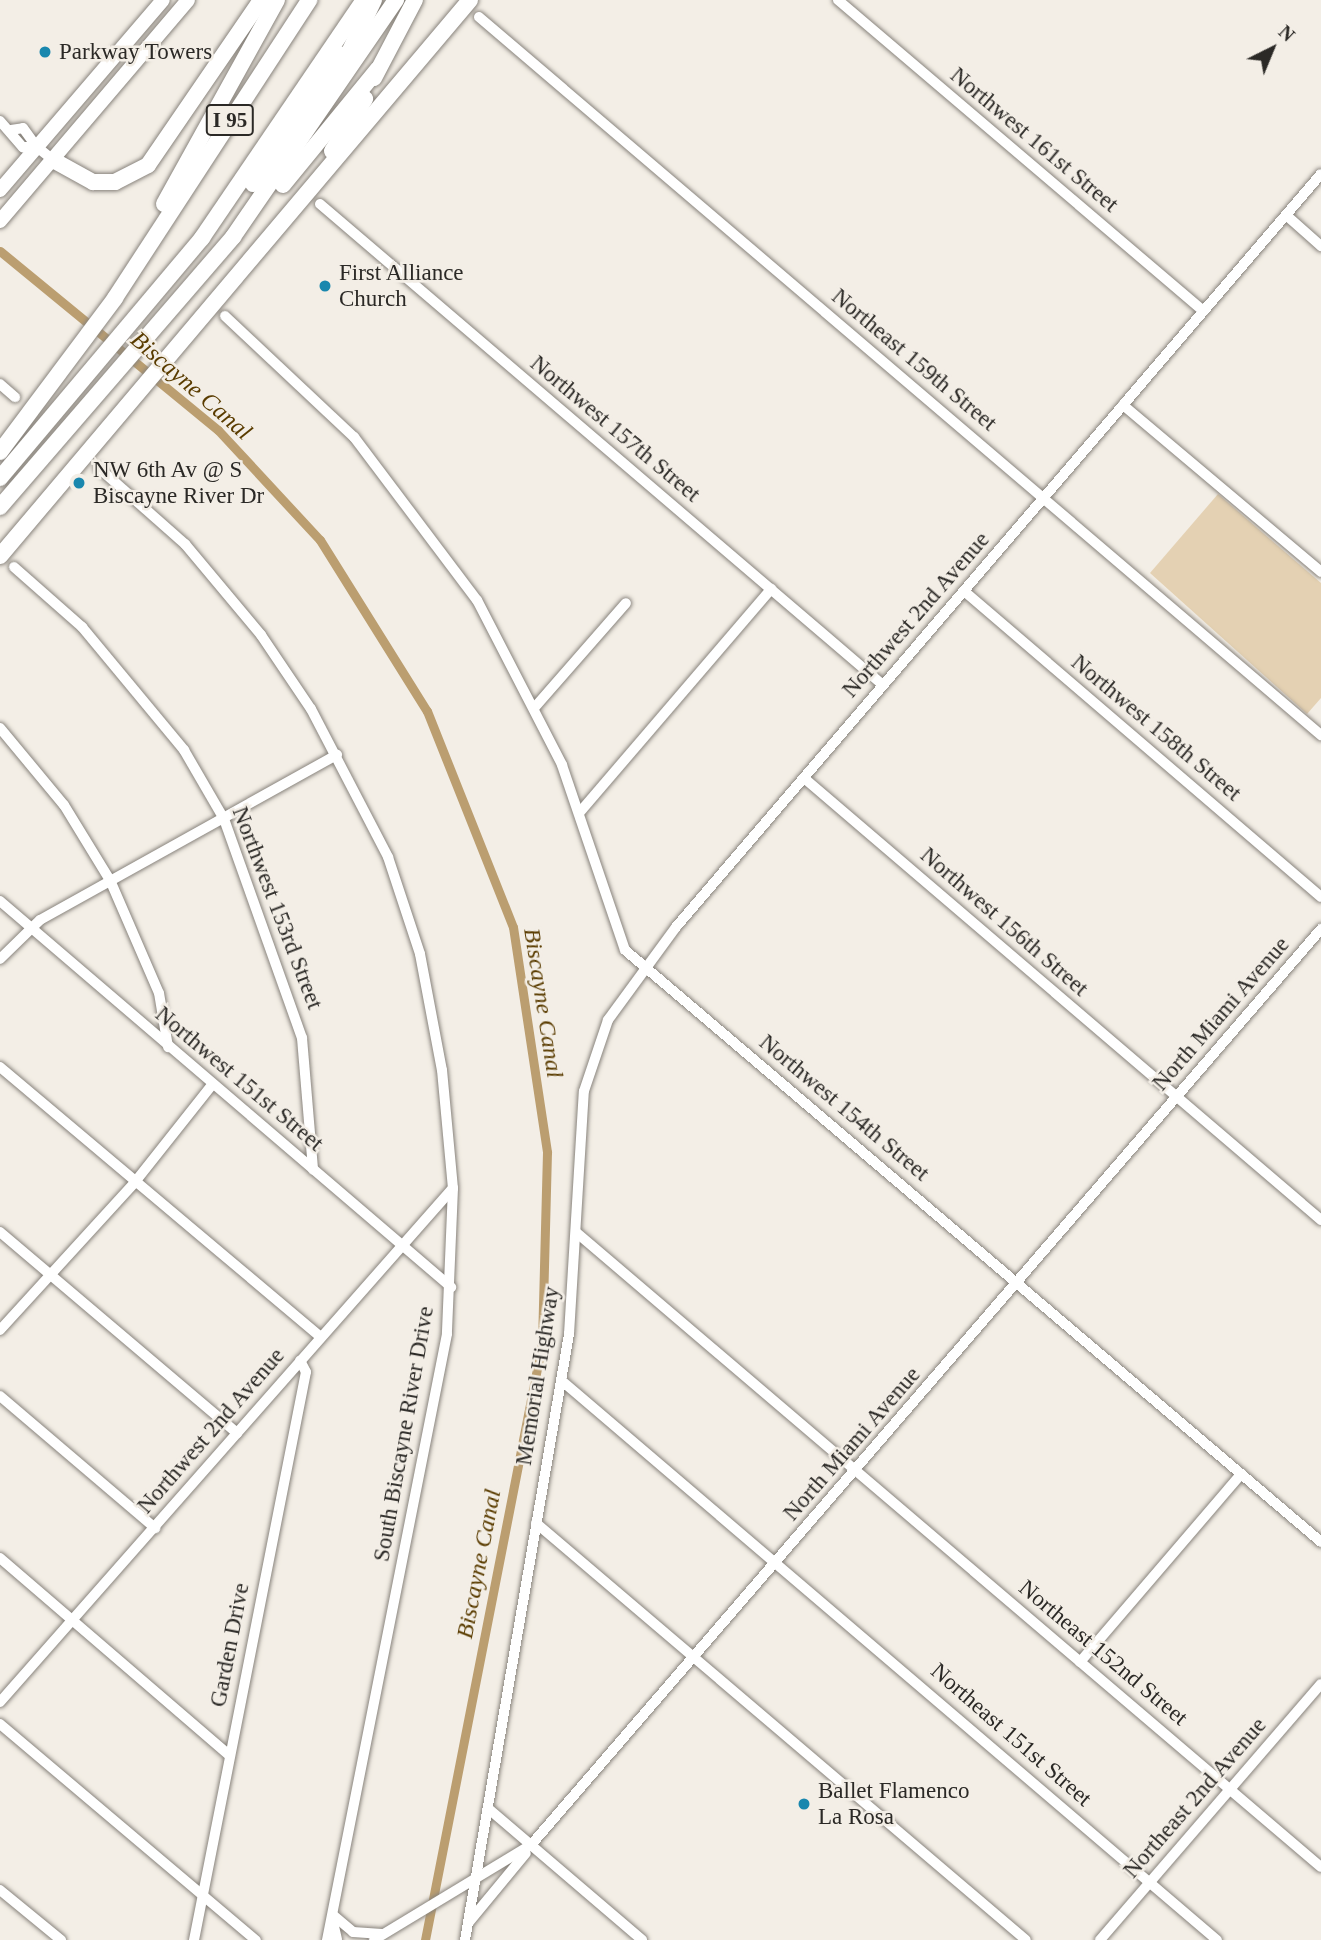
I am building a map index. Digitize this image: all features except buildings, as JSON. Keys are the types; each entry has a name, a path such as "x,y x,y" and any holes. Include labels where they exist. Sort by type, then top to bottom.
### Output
{"highway":[{"path":"52,160 93,182 114,182 148,165 261,0"},
{"path":"152,240 159,213 277,0"},
{"name":"I 95","path":"0,452 115,298 309,0"},
{"path":"352,52 366,0"},
{"path":"202,238 235,194 366,0"},
{"path":"144,343 273,184 352,52 374,0"},
{"path":"0,478 96,360 202,238 252,187 352,52 396,0"},
{"path":"208,310 334,149 415,0"},
{"path":"0,556 470,0"},
{"path":"0,512 378,69"},
{"path":"0,507 115,377"}],"main road":[{"path":"0,190 163,0"},
{"path":"0,221 188,0"}],"street":[{"name":"Northwest 161st Street","path":"838,0 1203,311"},
{"name":"Northeast 159th Street","path":"479,18 1321,735"},
{"path":"0,121 11,130 23,147 37,147 52,160"},
{"name":"Northwest 2nd Avenue","path":"582,1105 598,1042 643,966 1321,174"},
{"name":"Northwest 157th Street","path":"320,204 883,685"},
{"path":"1286,215 1321,246"},
{"name":"Northwest 154th Street","path":"225,316 332,413 403,496 477,600 535,707 580,812 619,938 643,966 1321,1542"},
{"path":"0,384 15,397"},
{"path":"1123,405 1321,572"},
{"name":"South Biscayne River Drive","path":"99,468 185,544 261,635 337,755 388,857 420,954 442,1070 453,1188 451,1287 327,1940"},
{"name":"Northwest 153rd Street","path":"14,567 91,637 184,750 224,819 302,1038 313,1170"},
{"path":"580,812 771,589"},
{"name":"Northwest 158th Street","path":"964,591 1321,897"},
{"path":"535,707 626,603"},
{"path":"0,728 64,805 110,880 159,993 168,1047"},
{"path":"0,959 30,927 337,755"},
{"name":"Northwest 156th Street","path":"804,778 1321,1220"},
{"name":"Northwest 151st Street","path":"0,901 212,1086 451,1287"},
{"name":"North Miami Avenue","path":"376,1938 412,1913 531,1845 777,1563 1321,929"},
{"path":"0,1067 321,1337"},
{"path":"0,1330 135,1182 212,1086"},
{"name":"Memorial Highway","path":"465,1940 491,1810 536,1523 562,1381 577,1233 582,1105"},
{"name":"Northwest 2nd Avenue","path":"0,1702 453,1188"},
{"path":"0,1232 237,1433"},
{"name":"Northeast 152nd Street","path":"577,1233 858,1469 1321,1867"},
{"name":"Garden Drive","path":"194,1940 306,1372 300,1360"},
{"path":"562,1381 777,1563"},
{"path":"0,1396 155,1528"},
{"path":"1080,1662 1241,1474"},
{"path":"536,1523 693,1660 1026,1940"},
{"path":"0,1558 230,1756"},
{"name":"Northeast 151st Street","path":"777,1563 1217,1940"},
{"name":"Northeast 2nd Avenue","path":"1100,1940 1321,1684"},
{"path":"0,1724 256,1940"},
{"path":"491,1810 642,1940"},
{"path":"468,1923 531,1845"},
{"path":"0,1890 61,1940"},
{"path":"333,1918 353,1932 376,1938"},
{"name":"South Biscayne River Drive","path":"333,1918 337,1940"}],"shaded area":[{"path":"1218,494 1321,583 1321,698 1307,714 1150,573"}],"waterway":[{"name":"Biscayne Canal","path":"0,251 218,430 320,540 427,711 513,927 547,1152 542,1343 425,1940"}],"place":[{"name":"Parkway Towers","path":"45,52"},
{"name":"First Alliance Church","path":"325,286"},
{"name":"NW 6th Av @ S Biscayne River Dr","path":"79,483"},
{"name":"Ballet Flamenco La Rosa","path":"804,1804"}]}
